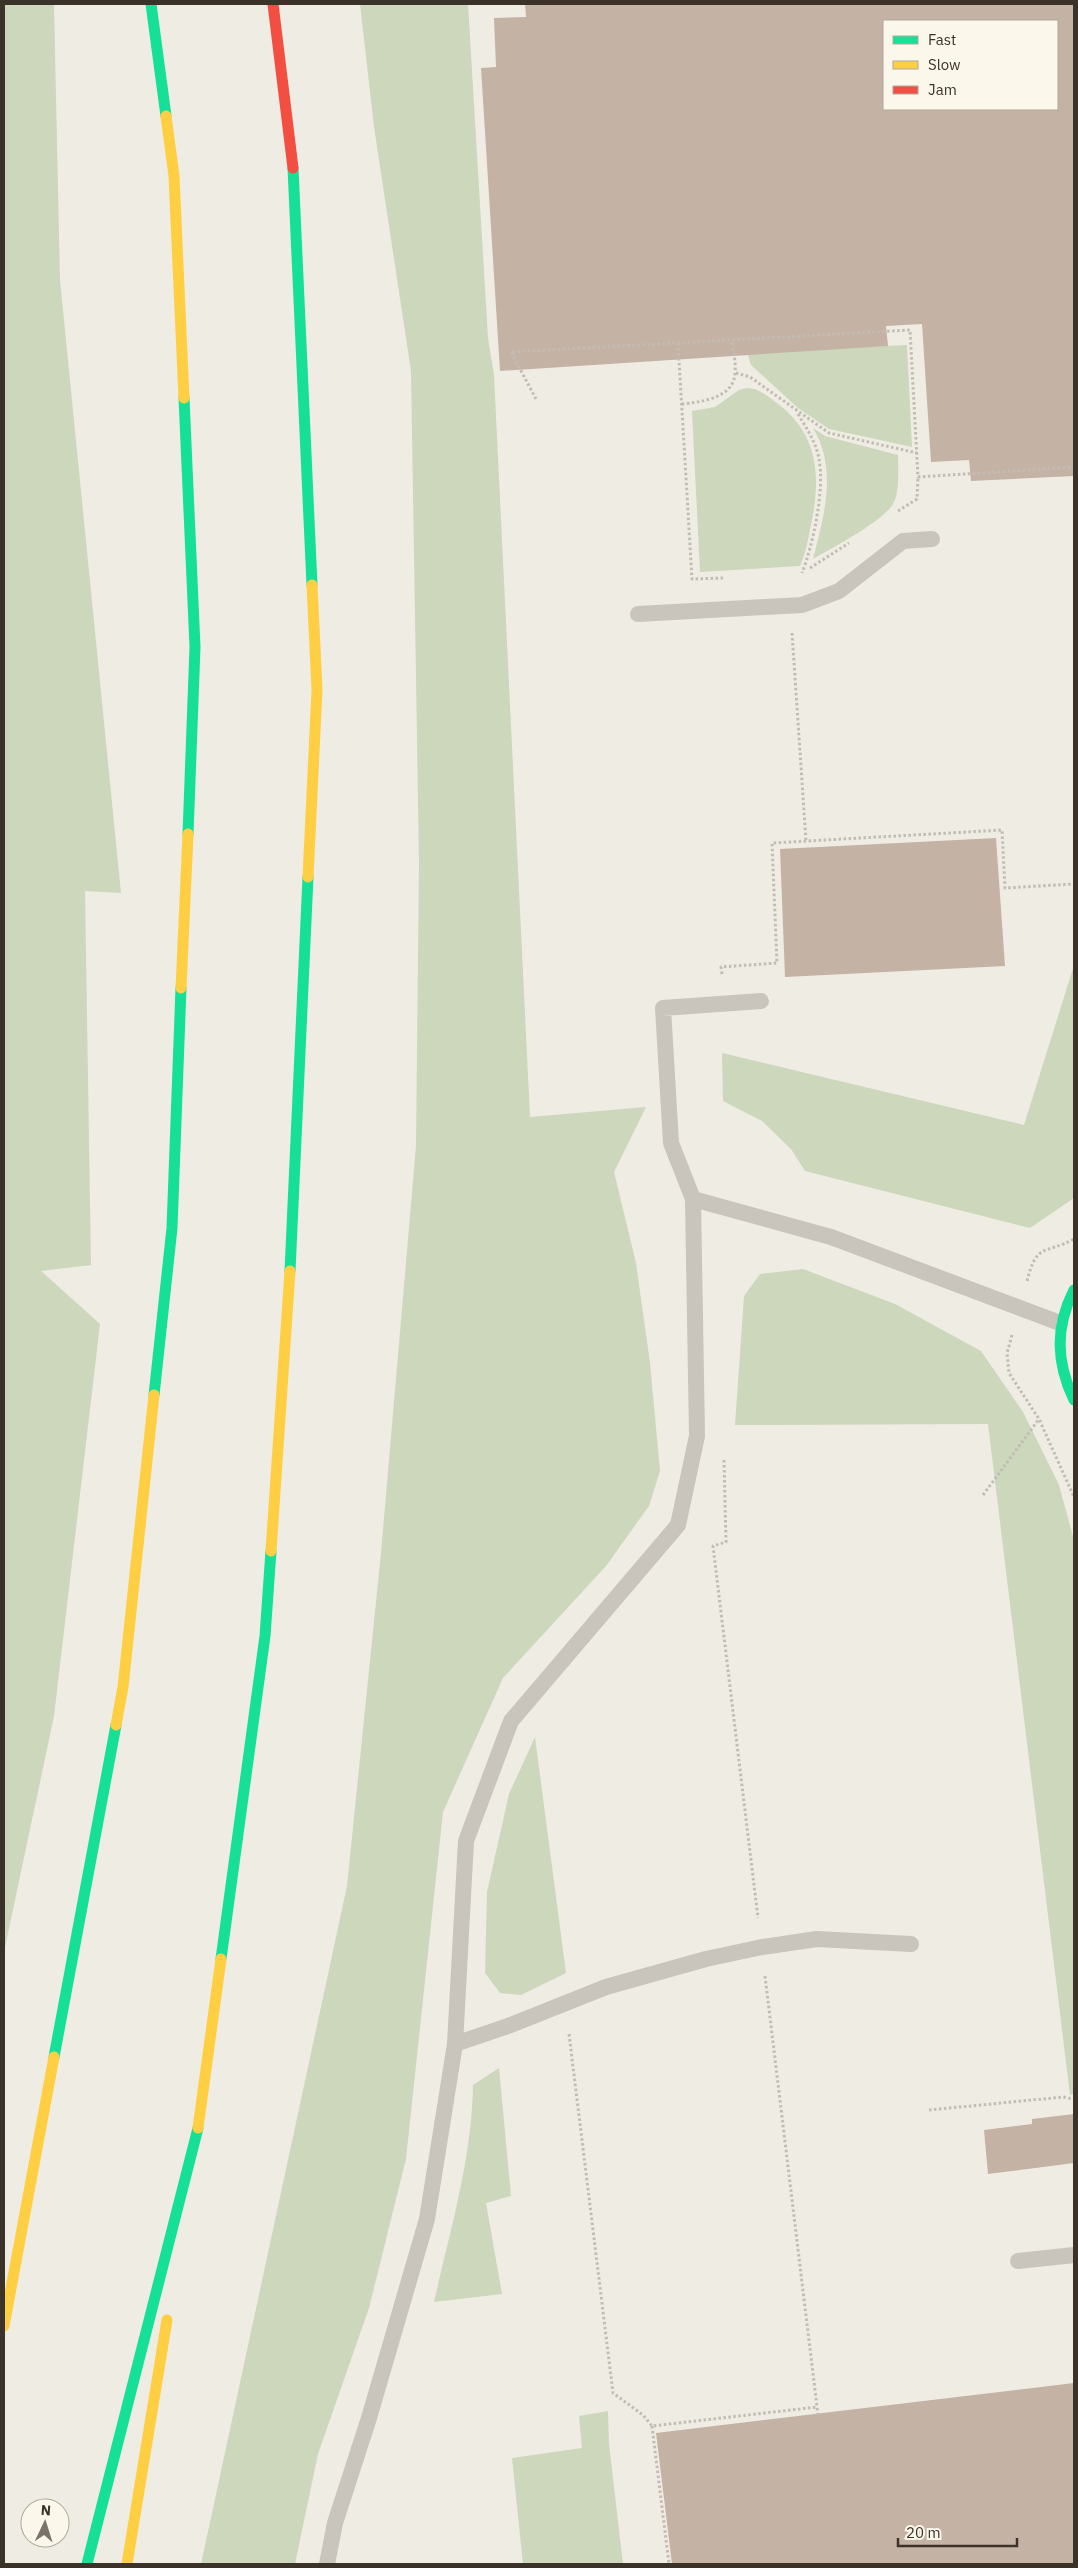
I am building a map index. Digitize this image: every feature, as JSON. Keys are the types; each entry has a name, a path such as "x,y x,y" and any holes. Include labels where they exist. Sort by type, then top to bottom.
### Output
{"main road":[{"path":"4,2326 123,1687 172,1228 196,647 174,176 151,4"},
{"path":"177,2262 199,2126 265,1636 290,1277 317,690 295,185 273,4"},
{"path":"1074,1290 1060,1323 1058,1353 1064,1382 1074,1400"},
{"path":"87,2564 103,2510 199,2126"},
{"path":"127,2564 169,2311"}],"lane":[{"path":"638,614 802,605 839,591 904,541 932,539"},
{"path":"327,2564 335,2523 369,2418 427,2219 455,2044 466,1841 511,1721 678,1525 697,1436 693,1199 671,1142 663,1008 723,1002 761,1001"},
{"path":"693,1199 832,1237 1060,1323"},
{"path":"455,2044 621,1982 706,1959 762,1947 817,1939 911,1944"},
{"path":"1018,2261 1074,2256"}],"path":[{"path":"536,399 510,352 910,330 918,477 1074,468"},
{"path":"682,404 716,398 728,389 736,373 732,340"},
{"path":"678,343 692,579 730,577"},
{"path":"736,373 750,377 796,412 829,433 917,453"},
{"path":"796,412 811,434 820,460 819,503 807,560 801,574"},
{"path":"792,624 806,841"},
{"path":"723,1002 721,967 777,963 772,842 1002,830 1005,888 1074,884"},
{"path":"983,1494 1039,1419"},
{"path":"697,1436 723,1447 726,1542 713,1546 818,2415"},
{"path":"565,2003 613,2392 643,2415 652,2426 669,2564"},
{"path":"929,2110 1063,2096 1074,2099"},
{"path":"652,2426 817,2408"}],"green space":[{"path":"4,4 54,4 60,280 121,893 85,891 91,1265 41,1271 100,1324 54,1716 4,1952"},
{"path":"360,4 468,4 488,338 494,375 530,1117 646,1107 614,1172 636,1263 650,1363 660,1471 649,1506 606,1566 503,1678 443,1812 406,2159 369,2308 318,2454 295,2564 201,2564 347,1886 381,1553 416,1146 419,862 411,371 374,127"},
{"path":"907,345 912,447 829,429 798,408 751,365 747,352"},
{"path":"747,388 766,395 791,415 809,443 814,458 816,490 805,551 800,566 700,572 692,411 715,407 739,390"},
{"path":"813,428 825,436 898,455 898,486 893,504 879,519 813,559 824,509 827,476 821,444"},
{"path":"1074,965 1074,1198 1030,1228 805,1171 791,1149 762,1121 723,1101 722,1053 1024,1125"},
{"path":"803,1269 895,1304 981,1351 1023,1412 1059,1485 1074,1540 1074,2094 1070,2095 988,1424 735,1425 744,1296 760,1274"},
{"path":"535,1737 566,1973 521,1995 500,1993 485,1973 487,1892 509,1794"},
{"path":"499,2068 511,2196 486,2203 502,2294 434,2302 469,2140 473,2085"},
{"path":"608,2411 609,2444 623,2564 523,2564 512,2458 582,2448 579,2416"}],"building":[{"path":"525,4 1074,4 1074,476 971,481 969,460 931,462 922,324 886,326 888,346 500,371 481,68 496,67 494,18 526,17"},
{"path":"996,838 1005,966 785,977 780,849"},
{"path":"1074,2114 1074,2163 988,2174 984,2130 1032,2124 1032,2119"},
{"path":"1074,2383 1074,2564 672,2564 656,2433"}],"traffic: fast":[{"path":"151,4 166,116"},
{"path":"293,168 312,585"},
{"path":"184,398 195,647 188,834"},
{"path":"290,1271 308,877"},
{"path":"154,1395 172,1228 181,988"},
{"path":"1074,1290 1063,1317 1060,1345 1064,1372 1074,1400"},
{"path":"221,1959 265,1636 271,1551"},
{"path":"54,2057 116,1725"},
{"path":"87,2564 198,2128"}],"traffic: slow":[{"path":"166,116 174,176 184,398"},
{"path":"308,877 317,690 312,585"},
{"path":"181,988 188,834"},
{"path":"271,1551 290,1271"},
{"path":"116,1725 123,1687 154,1395"},
{"path":"198,2128 221,1959"},
{"path":"4,2326 54,2057"},
{"path":"127,2564 167,2320"}],"traffic: jam":[{"path":"273,4 293,168"}]}
